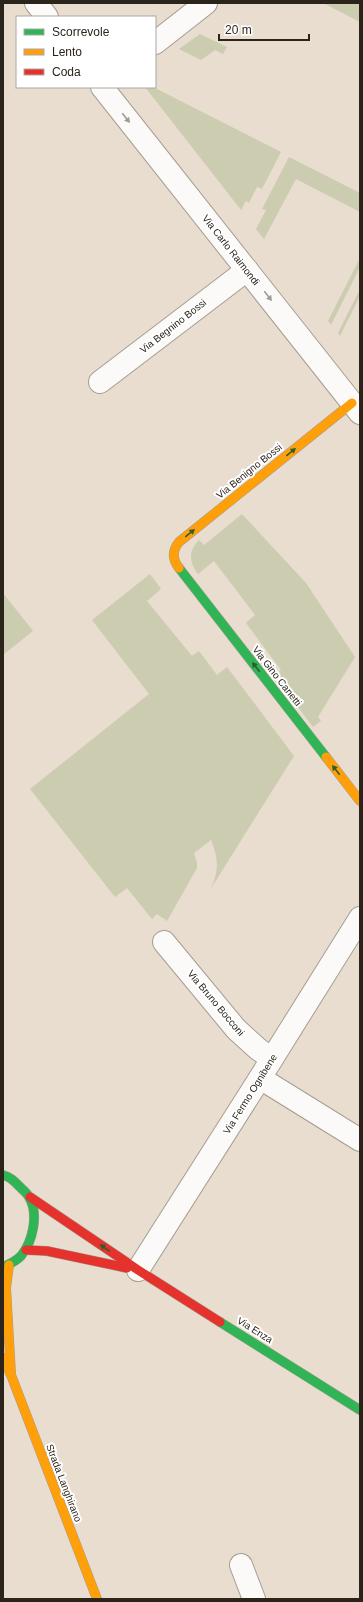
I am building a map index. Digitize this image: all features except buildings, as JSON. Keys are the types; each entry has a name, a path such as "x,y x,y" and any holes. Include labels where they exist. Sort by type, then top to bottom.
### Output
{"street":[{"path":"36,3 46,16"},
{"path":"156,42 206,3"},
{"name":"Via Carlo Raimondi","path":"103,88 356,408"},
{"name":"Via Begnino Bossi","path":"100,382 247,270"},
{"name":"Via Benigno Bossi","path":"176,564 173,559 173,552 179,542 356,408"},
{"name":"Via Gino Canetti","path":"176,564 360,801"},
{"name":"Via Fermo Ognibene","path":"138,1270 360,918"},
{"name":"Via Bruno Bocconi","path":"164,942 236,1028 258,1049 272,1059"},
{"path":"260,1078 360,1140"},
{"path":"3,1175 10,1177 30,1197"},
{"name":"Via Enza","path":"30,1197 138,1270 360,1410"},
{"name":"Strada Langhirano","path":"11,1375 6,1266 26,1250 35,1224 30,1197"},
{"name":"Via Enza","path":"26,1250 47,1251 138,1270"},
{"name":"Strada Langhirano","path":"3,1358 11,1375 52,1485 98,1599"},
{"path":"241,1565 254,1599"}],"green space":[{"path":"323,3 360,3 360,22"},
{"path":"200,34 227,47 223,54 215,50 201,60 179,49"},
{"path":"146,88 155,88 281,152 262,189 257,187 249,203 246,201 241,210"},
{"path":"289,157 360,193 360,212 296,179 264,239 256,229 266,210 262,209"},
{"path":"360,258 360,267 331,325 328,321"},
{"path":"360,289 360,296 340,336 338,333"},
{"path":"242,514 306,583 355,657 318,717 321,721 313,727 274,675 281,670 246,623 255,615 214,561 198,574 191,561 191,553 195,544 199,540 204,545"},
{"path":"150,574 161,589 147,601 192,656 199,651 217,675 227,667 294,756 210,890 215,878 217,865 217,859 211,840 194,853 197,868 167,921 157,914 152,919 127,888 115,897 30,789 149,694 92,620"},
{"path":"3,593 33,631 3,655"}],"traffic: fast":[{"path":"179,568 326,757"},
{"path":"3,1175 13,1180 25,1192 34,1211 33,1227 29,1243 21,1256 3,1267"},
{"path":"220,1322 360,1410"}],"traffic: slow":[{"path":"179,568 174,558 174,552 179,542 352,403"},
{"path":"326,757 360,801"},
{"path":"9,1265 6,1288 11,1374"},
{"path":"3,1358 11,1375 97,1599"}],"traffic: jam":[{"path":"30,1197 138,1270 220,1322"},
{"path":"26,1250 47,1251 127,1268"}]}
